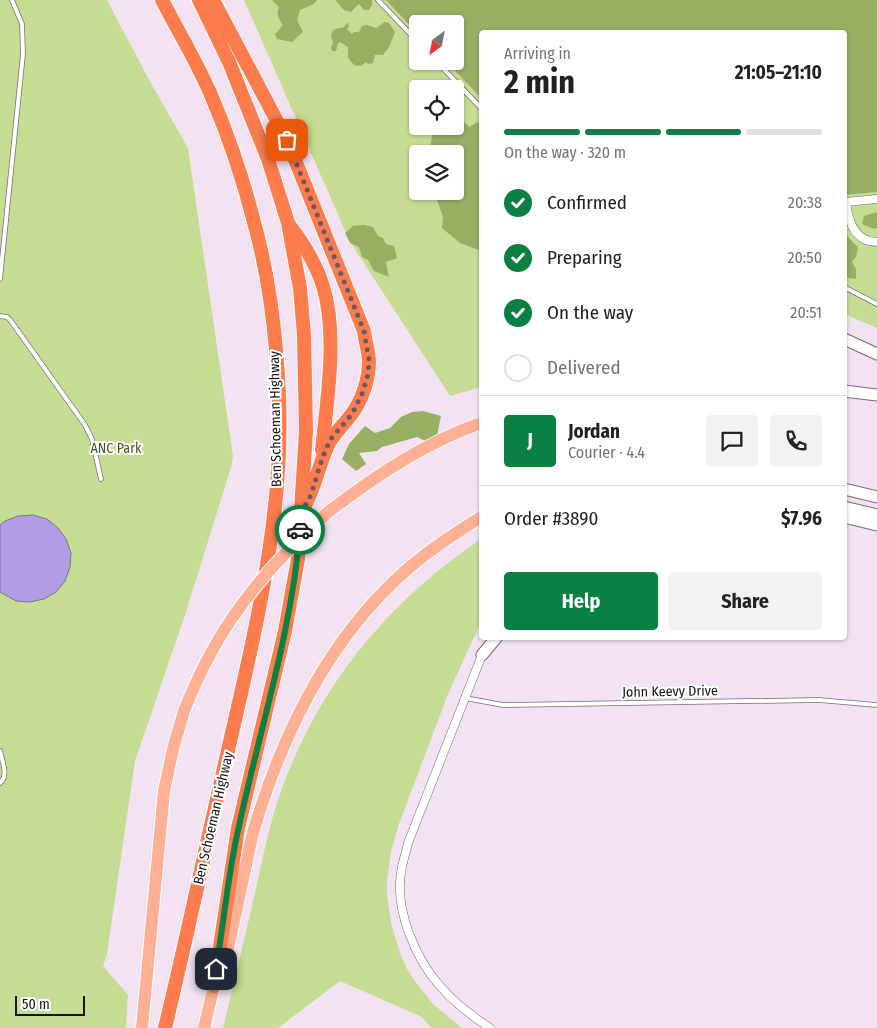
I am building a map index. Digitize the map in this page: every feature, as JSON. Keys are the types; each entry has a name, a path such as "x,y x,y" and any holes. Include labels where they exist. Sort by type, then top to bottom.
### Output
{"highway":[{"name":"Ben Schoeman Highway","path":"162,0 210,94 239,172 256,227 267,285 278,382 277,484 268,556 255,630 165,1028"},
{"name":"Ben Schoeman Highway","path":"199,0 229,62 268,159 288,224 300,288 304,335 306,431 298,559 285,631 238,828 214,986"},
{"path":"213,0 287,140 364,331 369,360 368,375 362,394 352,414 330,440 311,495 302,511"},
{"path":"288,224 303,243 314,263 323,286 328,310 330,351 322,459"}],"main road":[{"path":"847,340 877,354"},
{"path":"847,391 877,395"},
{"path":"142,1028 164,791 184,711 199,674 243,603 278,561 327,514 362,486 408,457 457,432 479,425"},
{"path":"847,490 877,497"},
{"path":"847,508 877,515"},
{"path":"214,986 222,973 225,963 254,828 283,748 314,684 348,632 377,599 416,562 479,518"},
{"path":"847,518 877,525"},
{"path":"482,654 488,640"},
{"path":"482,654 494,640"},
{"name":"Ben Schoeman Highway","path":"204,1028 214,986"}],"street":[{"path":"847,202 877,199"},
{"path":"847,211 854,230 862,239 868,242 877,242"},
{"path":"482,654 408,843 400,874 401,904 407,932 423,962 440,986 468,1013 490,1028"}],"lane":[{"path":"0,279 23,54 22,24 12,0"},
{"path":"378,0 409,33"},
{"path":"445,70 479,106"},
{"path":"847,289 877,304"},
{"path":"0,316 11,322 85,425 92,439 101,479"},
{"name":"John Keevy Drive","path":"465,698 503,705 784,700 819,700 877,705"},
{"path":"0,751 5,774 4,780 0,784"}],"green space":[{"name":"ANC Park","path":"0,0 107,0 188,148 233,456 186,612 135,761 107,954 103,966 128,995 126,1028 0,1028"},
{"path":"244,0 877,0 877,328 847,315 847,30 479,30 479,388 450,396 349,240"},
{"path":"272,0 317,0 314,4 300,10 297,20 303,32 292,42 277,39 275,34 283,25 278,16 279,7"},
{"path":"335,0 372,0 372,5 369,10 364,10 359,4 351,12 344,10"},
{"path":"386,0 877,0 877,192 847,195 847,30 479,30 479,96 455,70 464,70 464,15 409,15 409,24"},
{"path":"348,22 349,26 347,29 352,34 359,32 362,26 367,25 376,28 385,22 389,23 395,32 389,47 383,55 375,55 373,63 368,64 366,62 361,66 354,65 348,58 348,47 340,42 336,51 332,51 331,35 333,30 343,28"},
{"path":"464,122 470,127 477,122 479,123 479,250 460,243 442,228 443,217 437,200 464,200 464,145 430,145 432,136 464,135"},
{"path":"877,212 877,228 874,229 862,224 864,216"},
{"path":"364,225 373,227 386,244 394,246 397,258 386,262 389,277 374,271 368,260 362,257 359,247 350,243 345,233 353,226"},
{"path":"847,236 858,247 856,257 852,262 856,269 856,279 847,278"},
{"path":"423,411 441,416 437,436 429,443 417,437 382,447 377,451 359,453 366,464 356,471 342,459 349,444 365,426 375,433 390,428 401,417 412,412"},
{"path":"479,540 479,626 448,694 399,824 391,851 387,894 391,923 406,967 433,1004 462,1028 431,1028 422,1017 340,981 278,1028 223,1028 266,842 278,800 293,760 333,686 357,653 384,621 446,564"}],"building":[{"path":"33,515 47,519 58,528 66,539 71,553 70,567 65,581 56,592 44,599 30,602 16,601 0,592 0,525 18,516"}],"way so far":[{"path":"287,140 364,331 369,360 368,375 356,408 330,440 322,459 318,477 302,511 300,530"}],"route":[{"path":"216,969 238,828 285,631 298,559 300,530"}]}
